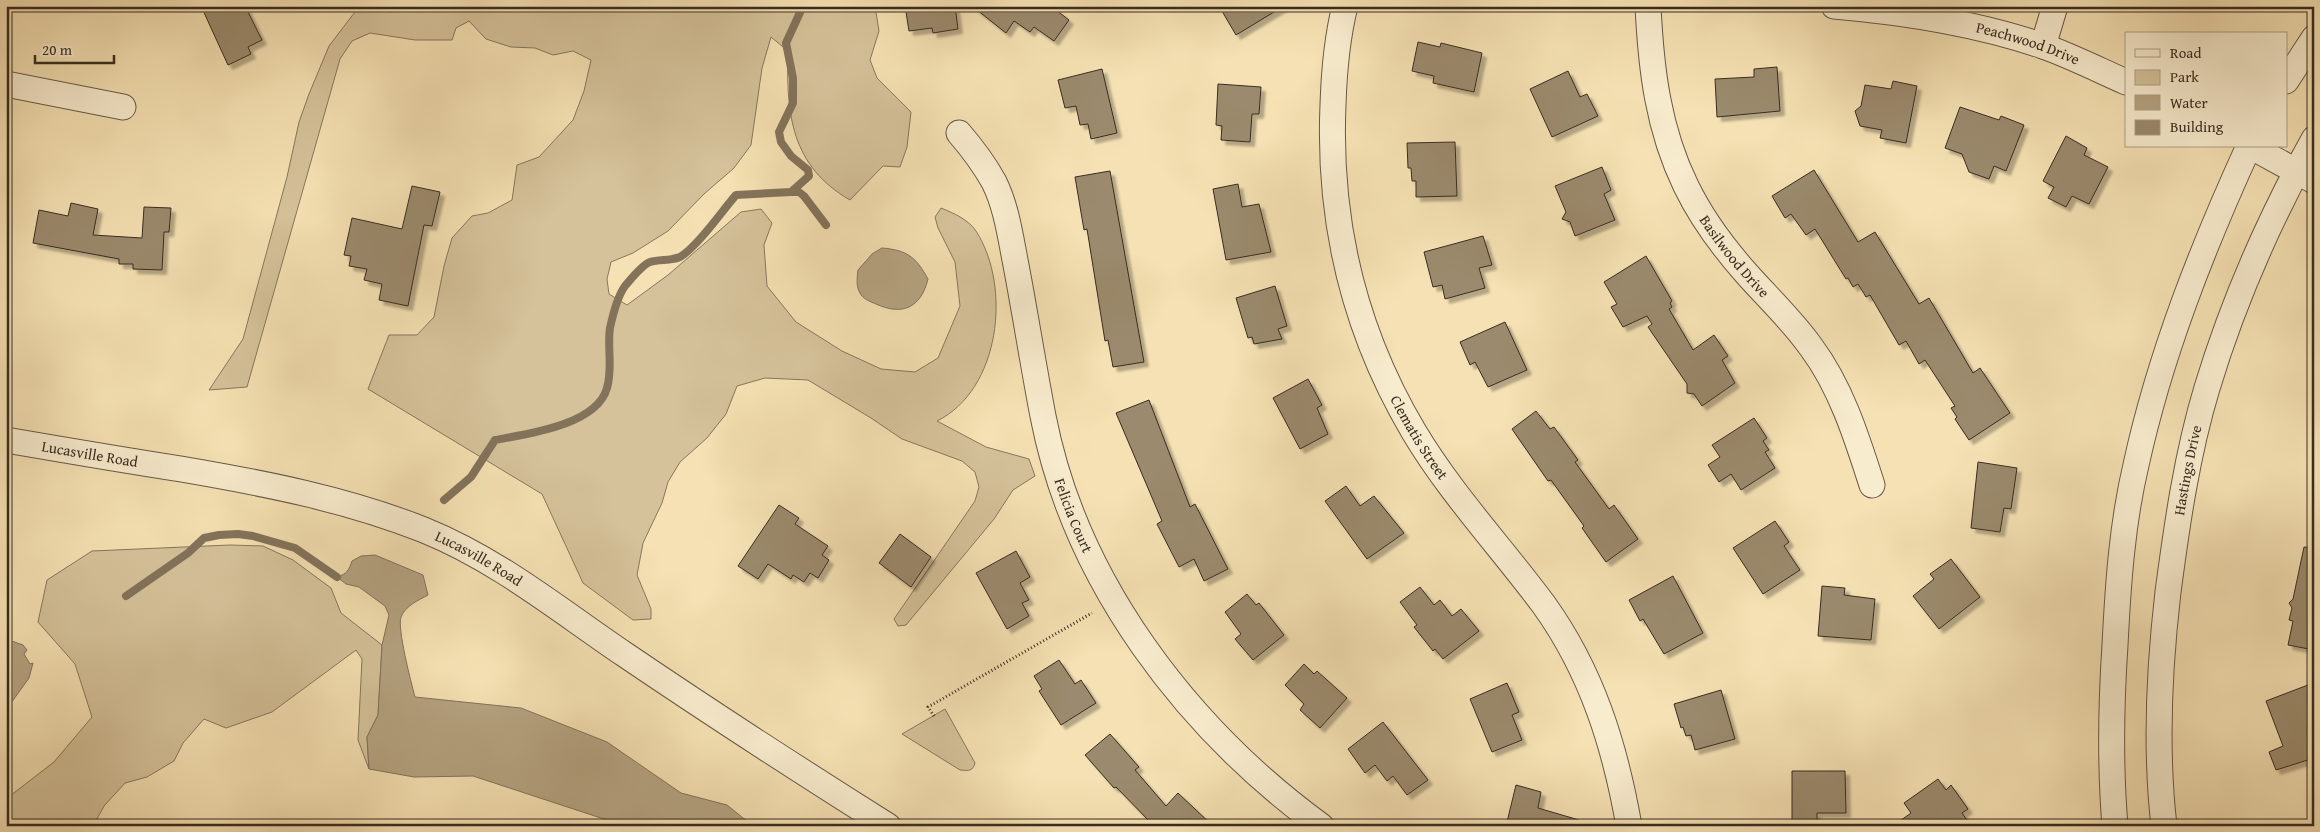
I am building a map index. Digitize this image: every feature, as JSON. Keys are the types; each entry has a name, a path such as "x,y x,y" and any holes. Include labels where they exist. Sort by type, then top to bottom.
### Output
{"street":[{"name":"Clematis Street","path":"1345,6 1334,78 1332,144 1336,210 1342,250 1362,318 1389,384 1414,432 1444,477 1545,607 1584,675 1605,722 1620,774 1629,826"},
{"name":"Basilwood Drive","path":"1648,6 1650,54 1658,107 1674,158 1687,187 1718,238 1812,348 1836,391 1856,433 1872,485"},
{"name":"Peachwood Drive","path":"1834,6 1933,18 2043,46 2125,82"},
{"path":"2043,46 2055,6"},
{"path":"2288,78 2314,38"},
{"path":"6,84 123,107"},
{"name":"Felicia Court","path":"959,133 977,154 995,184 1007,219 1043,417 1058,476 1085,545 1114,600 1147,651 1190,705 1238,757 1291,804 1321,826"},
{"name":"Hastings Drive","path":"2164,826 2159,723 2162,641 2188,466 2206,389 2232,315 2272,219 2305,176 2314,139"},
{"path":"2116,826 2112,792 2111,706 2117,604 2125,527 2135,466 2154,392 2184,302 2213,223 2249,148"},
{"path":"2254,148 2305,176"},
{"name":"Lucasville Road","path":"6,440 244,480 341,502 427,531 474,554 539,593 746,737 888,826"}],"path":[{"path":"934,716 928,707 1114,600"}],"green space":[{"path":"442,6 875,6 879,31 870,60 877,78 911,112 907,147 900,167 883,166 850,200 830,186 815,171 804,155 791,117 788,51 771,37 762,68 751,145 734,168 704,194 668,231 633,253 611,262 607,279 609,294 627,305 668,275 741,212 761,209 772,223 764,245 767,286 796,322 842,351 881,369 915,372 938,358 960,306 955,262 938,228 935,217 941,208 960,217 973,227 987,254 994,280 996,308 994,335 987,362 975,386 958,406 937,421 986,447 1029,459 1035,476 1013,490 994,519 906,625 898,626 894,619 975,501 979,487 975,472 962,461 902,439 808,380 765,378 737,386 726,414 707,438 680,462 668,482 662,503 643,543 637,575 651,609 651,619 633,620 583,583 542,494 368,389 389,335 417,335 434,317 444,266 452,238 472,216 488,213 512,200 517,165 539,157 573,120 584,91 591,60 573,51 553,55 535,48 511,47 486,39 469,21 456,28 452,40 415,40 370,33 352,41 340,59 247,387 209,390 243,339 287,177 299,122 329,46 358,8 390,12"},
{"path":"230,545 263,546 293,560 331,588 341,613 382,645 378,715 367,737 369,769 358,740 362,659 356,650 272,712 226,728 204,719 183,743 174,761 147,777 125,783 104,806 93,826 6,826 6,799 54,762 92,717 75,664 38,622 47,580 92,551"},
{"path":"945,709 975,763 970,770 960,770 902,734"}],"water":[{"path":"882,248 898,251 910,256 919,265 928,279 921,297 909,307 902,309 885,308 866,300 859,291 857,282 858,270 872,254"},
{"path":"375,555 423,575 428,595 403,613 400,623 405,656 415,697 521,708 607,742 681,793 727,805 753,826 618,826 613,822 473,776 414,777 369,769 367,737 378,715 382,645 389,615 385,606 359,587 346,584 337,577 347,571 352,561 361,556"},
{"path":"6,639 23,645 27,650 24,654 30,664 33,663 29,678 6,710"}],"building":[{"path":"201,6 245,6 262,40 248,47 251,54 228,65"},
{"path":"905,6 955,6 958,29 933,33 932,28 909,31"},
{"path":"972,6 1051,6 1069,20 1054,41 1034,27 1030,32 1014,21 1006,33"},
{"path":"1219,6 1284,6 1236,35"},
{"path":"1418,42 1440,47 1441,43 1482,53 1474,92 1433,83 1434,76 1412,71"},
{"path":"1777,67 1780,111 1717,117 1715,79 1754,77 1754,69"},
{"path":"1102,69 1117,133 1091,139 1088,124 1080,125 1076,106 1065,108 1058,80"},
{"path":"1568,71 1580,97 1587,94 1598,116 1552,137 1530,89"},
{"path":"1893,81 1917,86 1906,143 1880,138 1882,130 1860,126 1855,111 1861,106 1865,85 1891,89"},
{"path":"1218,84 1261,87 1259,114 1252,114 1250,142 1221,140 1222,126 1216,125"},
{"path":"1960,107 1999,120 2001,116 2024,125 2006,171 1994,166 1989,179 1969,172 1962,154 1945,148"},
{"path":"2066,136 2087,148 2084,155 2108,167 2089,204 2072,196 2066,207 2048,198 2054,187 2043,181"},
{"path":"1455,142 1457,196 1416,197 1416,181 1412,181 1411,168 1408,168 1407,143"},
{"path":"1602,167 1611,190 1604,194 1615,220 1575,236 1570,222 1562,219 1566,212 1555,186"},
{"path":"1814,170 1858,242 1875,232 1919,304 1929,298 1973,373 1980,368 2010,413 1969,440 1955,419 1957,417 1951,408 1955,406 1925,360 1919,364 1906,341 1899,345 1870,295 1866,297 1858,284 1853,287 1848,278 1846,279 1815,229 1806,235 1791,214 1785,218 1772,196"},
{"path":"1110,171 1144,362 1113,367 1108,340 1105,341 1087,229 1084,230 1075,177"},
{"path":"1238,184 1242,207 1259,204 1271,252 1226,260 1213,189"},
{"path":"412,186 440,192 432,226 424,225 408,306 379,300 382,284 364,280 367,269 349,266 351,256 344,255 352,218 402,229"},
{"path":"71,203 98,209 93,235 142,238 144,207 171,208 169,232 164,232 162,270 133,269 133,264 119,264 119,259 33,243 39,210 68,216"},
{"path":"1483,236 1492,265 1479,268 1485,288 1445,299 1442,285 1433,287 1424,252"},
{"path":"1646,256 1672,301 1670,303 1672,307 1669,309 1693,350 1714,335 1728,356 1722,360 1735,383 1702,406 1694,394 1687,393 1687,384 1648,327 1652,324 1647,316 1623,327 1611,307 1617,304 1604,282"},
{"path":"1275,286 1287,326 1278,329 1282,339 1254,344 1252,337 1248,338 1236,298"},
{"path":"1505,322 1527,370 1488,387 1475,362 1470,365 1460,342"},
{"path":"1308,379 1322,405 1317,408 1328,434 1300,449 1273,398"},
{"path":"1149,400 1190,507 1195,504 1228,569 1204,581 1194,559 1179,567 1157,524 1162,521 1116,413"},
{"path":"1536,411 1550,429 1554,427 1578,460 1575,462 1609,509 1614,505 1638,539 1606,562 1582,528 1584,526 1551,480 1548,481 1512,429"},
{"path":"1754,418 1767,438 1763,441 1769,450 1765,452 1775,468 1741,490 1731,474 1719,482 1708,465 1720,457 1712,445"},
{"path":"1978,462 2017,468 2011,509 2004,508 2000,532 1971,528"},
{"path":"1346,486 1360,506 1374,496 1404,533 1367,559 1325,501"},
{"path":"779,505 799,518 795,524 828,546 822,555 829,560 818,578 810,573 804,582 793,575 791,579 768,564 758,579 738,566"},
{"path":"1775,521 1789,542 1784,546 1800,570 1763,594 1733,548"},
{"path":"900,534 931,557 911,587 879,563"},
{"path":"2304,547 2314,548 2314,650 2288,645 2293,621 2289,620 2292,608 2289,603 2293,599"},
{"path":"1016,551 1030,577 1020,583 1029,600 1022,603 1029,616 1007,629 976,573"},
{"path":"1951,559 1980,597 1939,629 1913,596 1934,579 1930,574"},
{"path":"1673,576 1703,633 1664,654 1643,619 1640,621 1629,600"},
{"path":"1822,586 1845,588 1844,595 1875,599 1871,640 1818,636"},
{"path":"1420,587 1434,605 1440,600 1452,616 1461,609 1479,631 1443,659 1435,649 1433,651 1414,627 1417,625 1400,602"},
{"path":"1247,594 1256,605 1259,603 1284,635 1253,660 1235,639 1241,634 1225,612"},
{"path":"1059,660 1075,684 1081,680 1096,703 1061,725 1039,691 1042,689 1034,676"},
{"path":"1304,664 1314,674 1317,671 1347,698 1320,728 1300,710 1304,704 1285,685"},
{"path":"1507,683 1519,712 1512,715 1522,740 1492,752 1470,699"},
{"path":"2308,685 2314,699 2314,758 2276,770 2269,752 2283,746 2266,701"},
{"path":"1721,690 1735,739 1695,750 1691,735 1686,736 1683,727 1681,728 1674,704"},
{"path":"1383,722 1428,780 1407,795 1393,776 1387,781 1375,765 1365,773 1348,749"},
{"path":"1110,734 1139,767 1135,770 1166,806 1178,793 1213,826 1148,826 1151,823 1116,787 1114,788 1085,755"},
{"path":"1792,771 1845,771 1846,813 1817,813 1817,821 1792,821"},
{"path":"1938,779 1946,790 1951,785 1968,809 1962,813 1971,826 1893,826 1911,813 1904,803"},
{"path":"1516,785 1541,792 1538,808 1579,820 1578,826 1506,826"}],"waterway":[{"path":"444,500 471,477 495,440 525,435 559,426 590,411 601,401 609,380 609,336 616,306 625,286 637,272 650,262 680,257 687,252 736,195 791,192 809,176 808,170 791,156 781,142 779,132 793,103 793,78 786,43 803,6"},
{"path":"791,192 799,192 804,196 826,225"},
{"path":"126,596 188,553 204,538 219,535 238,534 253,536 295,548 337,577"}]}
